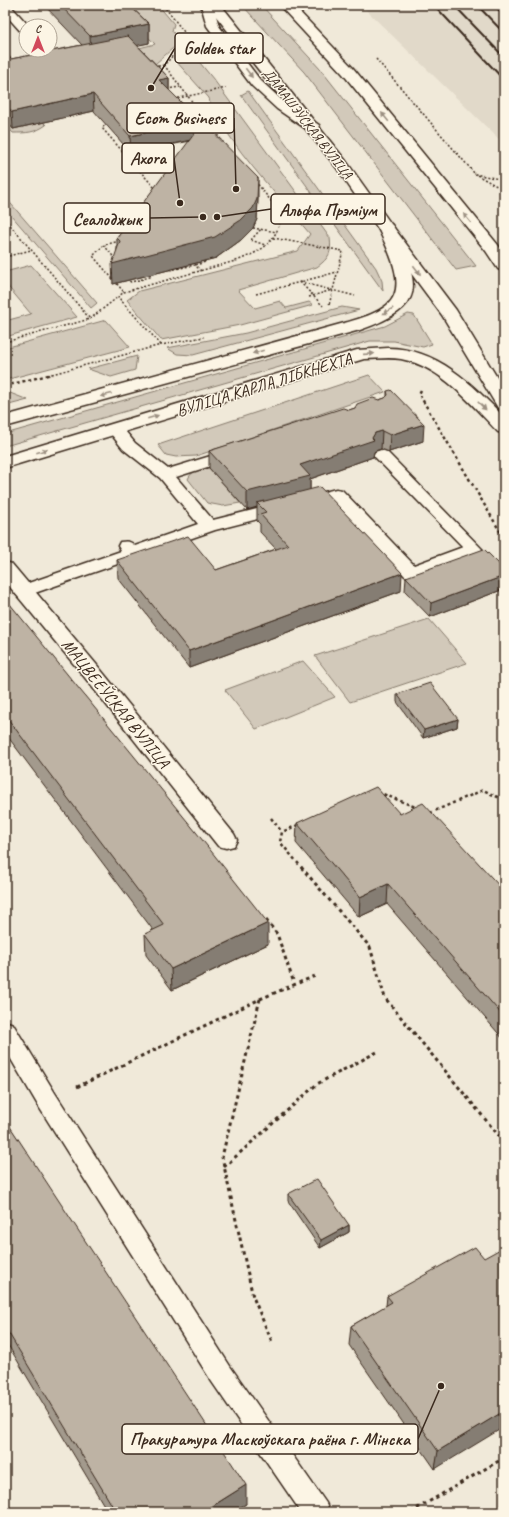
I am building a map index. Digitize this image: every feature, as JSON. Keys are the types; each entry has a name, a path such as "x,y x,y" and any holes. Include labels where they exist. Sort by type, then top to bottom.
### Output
{"main road":[{"name":"ДАМАШЭЎСКАЯ ВУЛІЦА","path":"214,5 314,128 341,164 385,227 450,314 504,404"},
{"path":"286,5 348,71 498,253 504,266"},
{"name":"ВУЛІЦА КАРЛА ЛІБКНЕХТА","path":"5,422 347,328 378,317 394,308 401,300 404,291 405,278 400,260 385,227"},
{"name":"ВУЛІЦА КАРЛА ЛІБКНЕХТА","path":"5,462 363,354 403,354 437,368 464,386 504,428"},
{"name":"МАЦВЕЕЎСКАЯ ВУЛІЦА","path":"5,568 89,669 226,840"}],"lane":[{"path":"208,5 209,16 213,26 256,83 281,106 314,128"},
{"path":"5,7 18,21"},
{"path":"116,429 129,446 166,475 209,526"},
{"path":"23,591 129,550 209,526 336,494 411,572 474,550 381,455"},
{"path":"166,475 231,457"},
{"path":"5,1030 47,1100 221,1374 317,1512"}],"path":[{"path":"163,5 174,19"},
{"path":"151,68 164,65 190,38"},
{"path":"164,65 231,152"},
{"path":"165,90 180,87"},
{"path":"173,100 229,88"},
{"path":"112,118 102,128 155,188 150,194"},
{"path":"504,180 475,174 504,190"},
{"path":"5,342 90,319 124,292 239,260 257,252 273,238 280,223 271,201 255,182 250,183"},
{"path":"5,219 90,319"},
{"path":"253,228 277,232"},
{"path":"261,229 251,240 266,245"},
{"path":"121,236 116,242 104,245 92,256 112,276 124,292"},
{"path":"273,238 343,251 328,306 316,309"},
{"path":"104,245 117,261 120,261"},
{"path":"5,257 31,250"},
{"path":"170,270 206,262 204,261"},
{"path":"195,265 201,271"},
{"path":"256,294 337,272"},
{"path":"122,278 132,282 150,277 148,275"},
{"path":"300,282 360,297"},
{"path":"300,282 324,307"},
{"path":"309,297 332,290"},
{"path":"118,297 161,345"},
{"path":"5,386 161,345 205,336"},
{"path":"422,387 420,394 504,538"},
{"path":"429,814 483,790 504,800"},
{"path":"374,791 388,795 422,810"},
{"path":"271,818 282,832 280,842 370,947 385,998 504,1142"},
{"path":"282,832 304,822"},
{"path":"264,917 277,934 295,986"},
{"path":"47,1100 260,1000 315,976"},
{"path":"260,1000 222,1157 254,1297 273,1344"},
{"path":"224,1167 317,1084 377,1052"},
{"path":"411,1512 504,1458"}],"shaded area":[{"path":"124,5 158,5 174,24 172,31 181,41 155,64 139,48 155,44 121,9"},
{"path":"242,5 261,5 321,70 476,266 456,270 304,72"},
{"path":"361,5 504,5 504,144 367,11"},
{"path":"187,47 214,80 330,238 330,251 327,258 317,267 238,290 255,308 280,301 286,308 309,302 313,305 240,325 161,340 127,300 139,291 298,251 310,234 241,152 214,111 209,98 175,60"},
{"path":"248,91 376,268 382,281 383,291 241,95"},
{"path":"33,112 46,125 38,130 13,133 5,124 5,115"},
{"path":"5,197 97,303 91,308 5,208"},
{"path":"31,265 77,317 5,337 5,321 31,314 5,283 5,272"},
{"path":"342,307 359,310 193,355 177,354 167,348 246,333"},
{"path":"408,314 414,315 432,344 423,347 394,341 370,341 5,446 5,434 385,326"},
{"path":"106,320 130,347 5,380 5,348"},
{"path":"137,356 135,370 111,377 88,369"},
{"path":"369,375 385,392 196,456 176,457 166,455 158,445"},
{"path":"5,391 28,400 5,406"},
{"path":"208,467 240,503 223,506 207,503 188,479 199,469"},
{"path":"429,619 467,663 350,702 315,656"},
{"path":"303,661 335,697 256,729 225,690"}],"building":[{"path":"60,5 129,5 149,24 90,36"},
{"path":"128,36 169,78 159,80 200,121 130,136 93,94 12,112 5,104 5,52 11,59 18,58 58,58 58,50"},
{"path":"203,122 258,178 257,199 253,208 241,220 215,237 112,264 120,241 117,238"},
{"path":"391,390 424,424 390,435 382,431 375,433 372,438 374,440 300,465 310,476 247,492 209,451 343,408 349,410 355,408 357,404 373,398 379,400 385,398 388,395 387,391"},
{"path":"320,487 402,573 189,651 117,560 188,536 216,570 288,545 260,514 266,512 257,503"},
{"path":"484,549 504,569 504,576 431,603 406,577"},
{"path":"5,598 196,832 268,923 171,969 145,934 164,925 5,715"},
{"path":"430,683 458,719 424,730 397,694"},
{"path":"376,787 400,814 423,803 504,891 504,1017 388,884 360,897 297,823"},
{"path":"5,1119 246,1485 203,1512 116,1512 5,1327"},
{"path":"317,1179 349,1225 321,1240 288,1194"},
{"path":"475,1247 484,1258 504,1247 504,1411 438,1451 351,1326 392,1302 387,1296"}],"railway":[{"path":"434,5 504,80"},
{"path":"454,5 504,57"},
{"path":"477,5 504,33"},
{"path":"494,5 504,15"}],"place":[{"name":"Golden star","path":"151,88"},
{"name":"Ecom Business","path":"236,189"},
{"name":"Axora","path":"180,203"},
{"name":"Сеалоджык","path":"203,217"},
{"name":"Альфа Прэміум","path":"217,217"},
{"name":"Пракуратура Маскоўскага раёна г. Мінска","path":"441,1386"}]}
